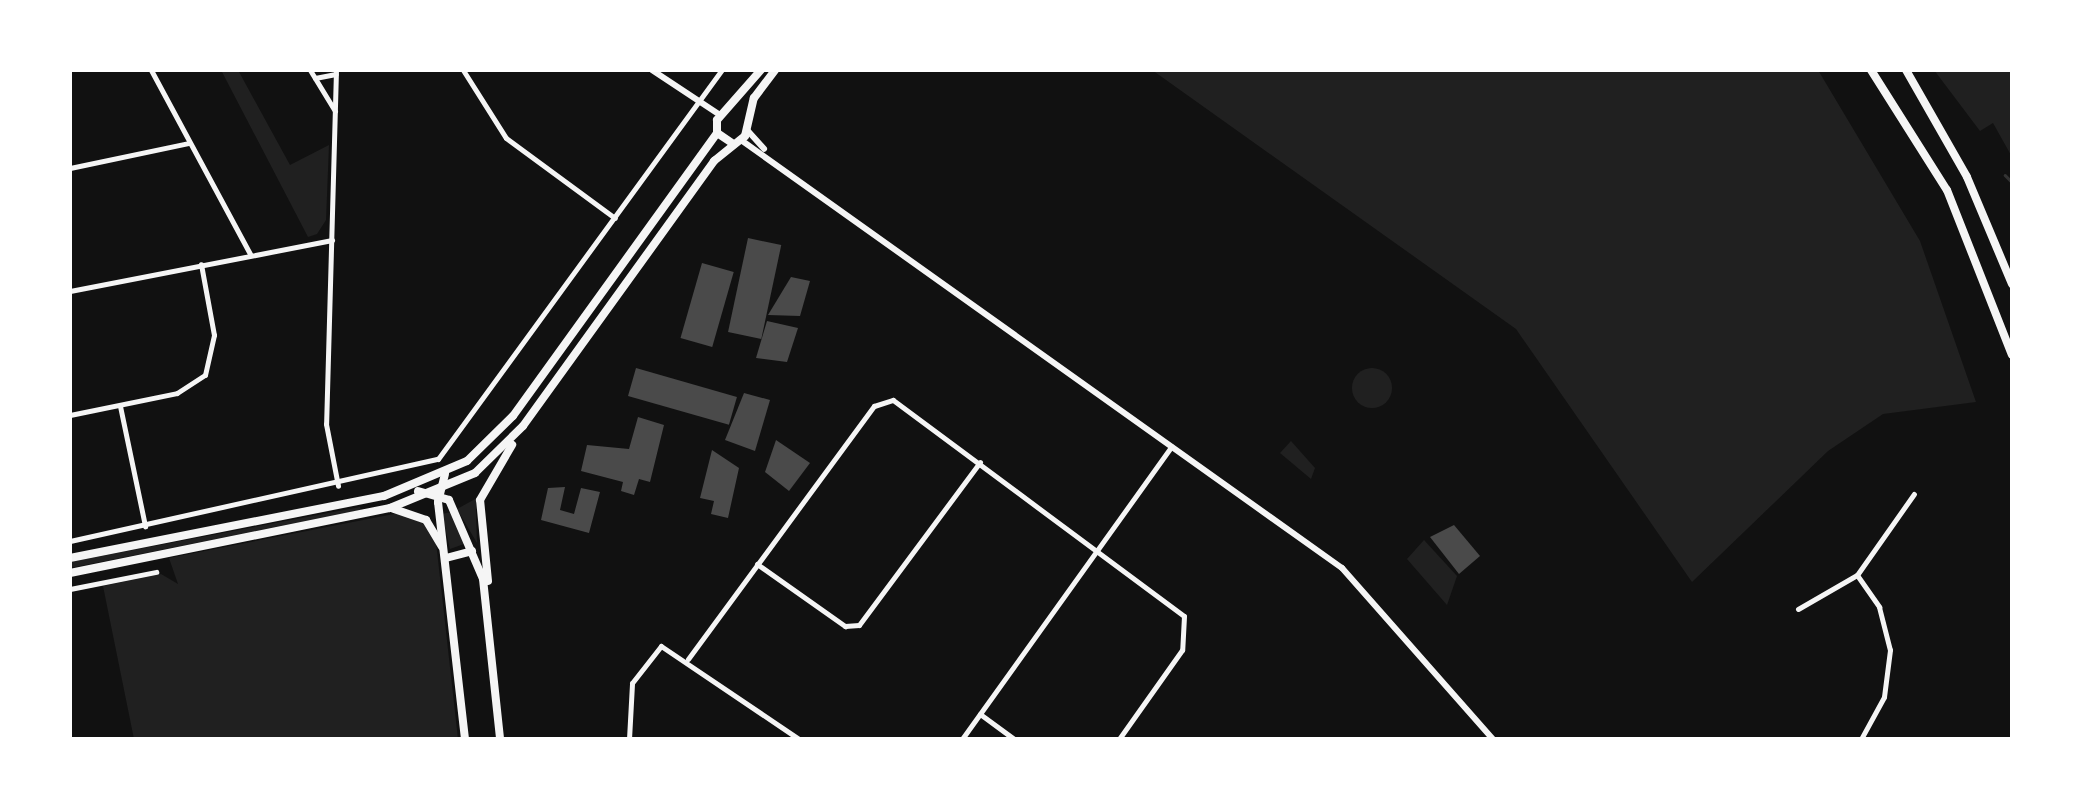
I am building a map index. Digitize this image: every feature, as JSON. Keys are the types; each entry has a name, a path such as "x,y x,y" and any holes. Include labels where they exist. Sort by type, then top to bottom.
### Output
{"main road":[{"path":"335,506 445,474 502,428 566,345 724,113 761,70"},
{"path":"500,739 480,500 522,428 582,344 748,131 747,120 775,70"},
{"path":"1871,70 1954,206 2012,355"},
{"path":"1906,70 1967,177 2012,284"},
{"path":"724,113 747,120"},
{"path":"716,129 736,142"},
{"path":"566,345 582,344"},
{"path":"70,573 390,508 438,492 469,476 522,428"},
{"path":"445,474 438,492 465,739"},
{"path":"70,558 335,506 438,492"},
{"path":"438,492 472,550 492,623"},
{"path":"390,508 426,520 446,558"},
{"path":"446,558 472,550"}],"street":[{"path":"152,70 250,254"},
{"path":"310,70 335,110"},
{"path":"463,70 506,138 616,218"},
{"path":"652,70 698,104 724,113"},
{"path":"70,541 420,468 446,451 722,70"},
{"path":"314,78 336,72 326,424 338,486"},
{"path":"698,104 716,129"},
{"path":"748,131 771,156 1342,568 1493,739"},
{"path":"736,142 771,156"},
{"path":"70,168 189,143"},
{"path":"70,292 332,240"},
{"path":"70,415 177,394 204,375 214,335 201,264"},
{"path":"688,659 882,402 902,404 1172,604 1188,627 1182,650 1119,739"},
{"path":"119,405 144,526"},
{"path":"962,739 1172,446"},
{"path":"757,564 845,626 859,625 980,462"},
{"path":"1798,609 1857,575 1914,494"},
{"path":"70,589 156,572"},
{"path":"1857,575 1880,607 1890,650 1884,697 1861,739"},
{"path":"629,739 632,683 656,647 688,659 798,739"},
{"path":"980,714 1014,739"},
{"path":"1284,739 1321,739"}],"shaded area":[{"path":"221,70 238,70 290,165 329,145 326,220 317,234 308,237"},
{"path":"1152,70 1818,70 1920,241 1976,402 1883,414 1828,451 1692,582 1516,329"},
{"path":"1934,70 2012,70 2012,157 1993,123 1980,131"},
{"path":"1372,368 1386,374 1392,388 1386,402 1372,408 1358,402 1352,388 1358,374"},
{"path":"1291,441 1315,468 1311,479 1280,453"},
{"path":"477,498 476,511 477,543 457,509"},
{"path":"360,507 361,510 70,568 70,562"},
{"path":"451,512 464,544 450,549 442,514"},
{"path":"399,513 423,521 436,542 458,739 134,739 103,586 161,574 178,584 169,558"},
{"path":"1424,540 1457,576 1447,605 1407,559"}],"building":[{"path":"748,238 781,245 761,339 728,332"},
{"path":"702,263 734,272 712,347 681,338"},
{"path":"791,277 810,281 800,316 768,315"},
{"path":"767,321 798,328 787,362 756,358"},
{"path":"636,368 737,397 729,425 628,396"},
{"path":"744,393 770,400 755,451 725,440"},
{"path":"638,417 664,425 650,482 639,479 634,495 621,491 623,482 581,471 587,445 629,449"},
{"path":"776,440 810,463 789,491 765,472"},
{"path":"712,450 739,468 728,518 711,514 714,501 700,498"},
{"path":"565,487 560,510 574,514 581,488 600,492 589,533 541,520 548,488"},
{"path":"1454,525 1480,556 1459,574 1430,537"}],"waterway":[{"path":"2005,175 2012,182"}]}
